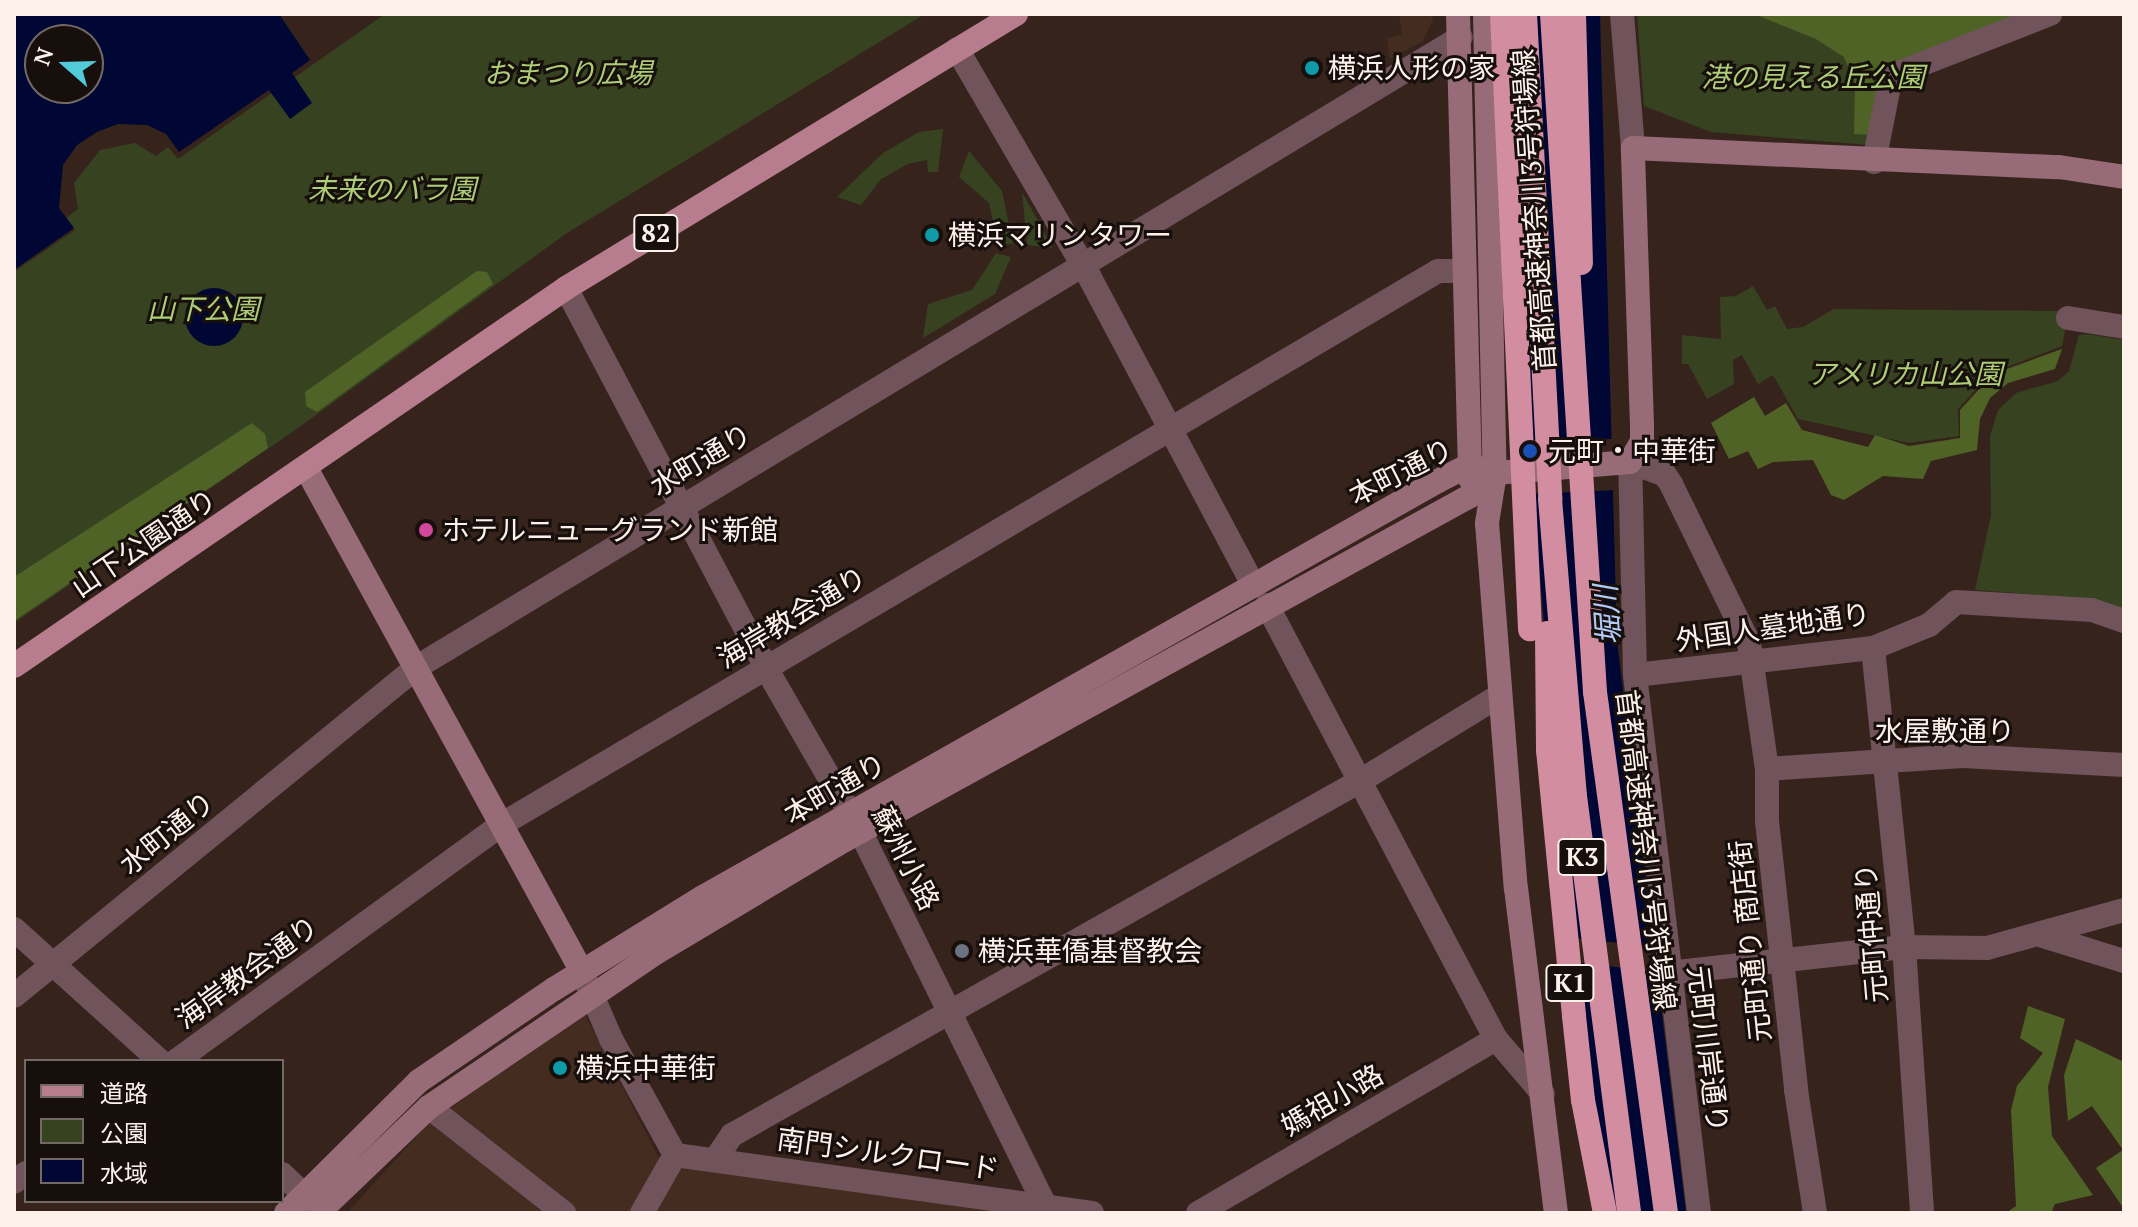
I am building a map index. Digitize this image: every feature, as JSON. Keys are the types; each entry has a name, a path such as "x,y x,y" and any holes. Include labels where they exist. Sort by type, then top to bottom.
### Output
{"highway":[{"path":"1502,14 1536,760 1552,912 1574,1016"},
{"name":"首都高速神奈川3号狩場線","path":"1525,14 1550,499 1575,796 1629,1213"},
{"name":"首都高速神奈川3号狩場線","path":"1552,14 1595,692 1666,1213"},
{"path":"1574,14 1582,217 1578,420"},
{"name":"K1","path":"1550,499 1548,750 1583,1100 1605,1213"}],"main road":[{"name":"82","path":"306,468 566,288 1016,14"},
{"name":"山下公園通り","path":"14,666 306,468"}],"street":[{"path":"1485,14 1495,473 1487,523 1497,697 1556,1213"},
{"path":"1495,473 1529,466 1630,462 1642,441 1633,148 1622,14"},
{"path":"1874,162 1891,76 2050,14"},
{"path":"1460,26 1470,496 1487,523"},
{"name":"水町通り","path":"14,996 417,667 1081,262 1460,26"},
{"path":"957,49 1081,262 1496,1039 1543,1094"},
{"path":"1633,148 1874,162 2059,167 2124,177"},
{"name":"海岸教会通り","path":"179,1059 499,826 1438,271 1464,271"},
{"name":"蘇州小路","path":"566,288 766,668 855,823 952,1012 1046,1207"},
{"path":"2068,318 2124,327"},
{"name":"元町通り 商店街","path":"1630,462 1665,475 1671,484 1753,661 1767,769 1767,821 1815,1213"},
{"name":"元町川岸通り","path":"1630,462 1635,675 1668,973 1699,1213"},
{"name":"本町通り","path":"314,1206 419,1081 582,972 1261,596 1469,465 1495,473"},
{"path":"306,468 417,667 499,826 582,972 675,1155 642,1213"},
{"name":"本町通り","path":"1261,596 1470,496 1495,473"},
{"name":"外国人墓地通り","path":"1635,675 1873,648 1929,625 1956,602 2092,610 2124,621"},
{"name":"元町仲通り","path":"1873,648 1904,947 1922,1213"},
{"path":"715,1160 732,1135 1360,781 1497,697"},
{"name":"水屋敷通り","path":"1767,769 1963,756 2124,765"},
{"name":"本町通り","path":"286,1213 314,1206 429,1107 855,823"},
{"path":"1668,973 1904,947 1987,948 2043,936 2124,910"},
{"path":"14,929 158,1059"},
{"path":"2043,936 2124,961"},
{"name":"媽祖小路","path":"1198,1213 1496,1039"},
{"path":"429,1107 564,1213"},
{"name":"南門シルクロード","path":"675,1155 1092,1213"},
{"path":"284,1176 314,1206"}],"shaded area":[{"path":"1399,14 1432,14 1433,19 1423,41 1390,59 1387,38 1402,35"},
{"name":"横浜中華街","path":"585,1015 660,1160 1032,1213 347,1213 430,1122"}],"green space":[{"name":"山下公園","path":"385,14 925,14 567,233 291,433 14,623 14,272 75,230 66,218 78,209 74,183 100,150 135,143 156,156 168,147 178,159"},
{"name":"港の見える丘公園","path":"1637,14 2032,14 1880,72 1868,145 1711,132 1644,106"},
{"path":"1754,14 2032,14 1880,72 1870,135 1854,134 1855,82 1844,57 1816,39"},
{"path":"943,129 938,172 928,172 927,160 908,164 881,179 861,205 837,197 883,153 919,132"},
{"path":"969,151 1002,191 1013,244 998,243 989,203 959,177"},
{"path":"1022,192 1053,248 1027,245"},
{"path":"996,253 1011,257 995,294 923,338 928,304 972,290"},
{"path":"477,271 487,272 493,284 317,412 306,406 305,392"},
{"name":"アメリカ山公園","path":"1753,286 1767,310 1775,306 1787,329 1803,327 1834,309 2066,311 2066,326 2062,346 1991,373 1958,409 1959,436 1909,443 1798,419 1773,375 1758,384 1742,355 1733,360 1734,384 1707,399 1688,364 1682,364 1682,335 1721,339 1720,297 1736,296"},
{"path":"2079,335 2124,340 2124,612 2090,599 1975,590 1991,515 1990,436 1998,410 2016,393 2058,381 2069,371"},
{"path":"2062,349 2055,369 2008,383 1990,398 1980,419 1977,450 1931,461 1923,479 1883,476 1844,500 1831,495 1813,460 1773,462 1758,469 1748,451 1729,459 1711,423 1754,397 1765,416 1786,403 1802,430 1868,447 1875,435 1909,446 1960,438 1960,410 1993,374"},
{"path":"252,423 265,434 268,448 14,621 14,577"},
{"path":"2028,1006 2065,1019 2048,1087 2052,1136 2093,1195 2055,1204 2051,1213 2006,1213 2016,1206 2011,1110 2017,1086 2043,1053 2020,1038"},
{"path":"2076,1039 2124,1062 2124,1209 2096,1168 2123,1150 2092,1106 2068,1121 2064,1075"}],"water":[{"path":"14,14 279,14 310,60 292,73 312,103 290,119 269,90 179,152 166,134 147,125 118,124 97,132 77,145 63,165 59,208 74,228 14,270"},
{"name":"堀川","path":"1517,14 1600,14 1617,641 1686,1213 1594,1213 1532,481"},
{"path":"214,288 225,290 234,297 241,306 241,328 234,337 225,344 214,346 203,344 194,337 187,328 185,317 187,306 194,297 203,290"}],"pier":[{"path":"1617,439 1617,490 1531,494 1528,440"},
{"path":"1557,936 1655,947 1657,972 1558,960"}],"place":[{"name":"横浜人形の家","path":"1312,68"},
{"name":"横浜マリンタワー","path":"932,235"},
{"name":"元町・中華街","path":"1530,451"},
{"name":"ホテルニューグランド新館","path":"426,530"},
{"name":"横浜華僑基督教会","path":"962,951"},
{"name":"横浜中華街","path":"560,1068"}],"park label":[{"name":"おまつり広場","path":"568,73"},
{"name":"未来のバラ園","path":"392,189"}]}
